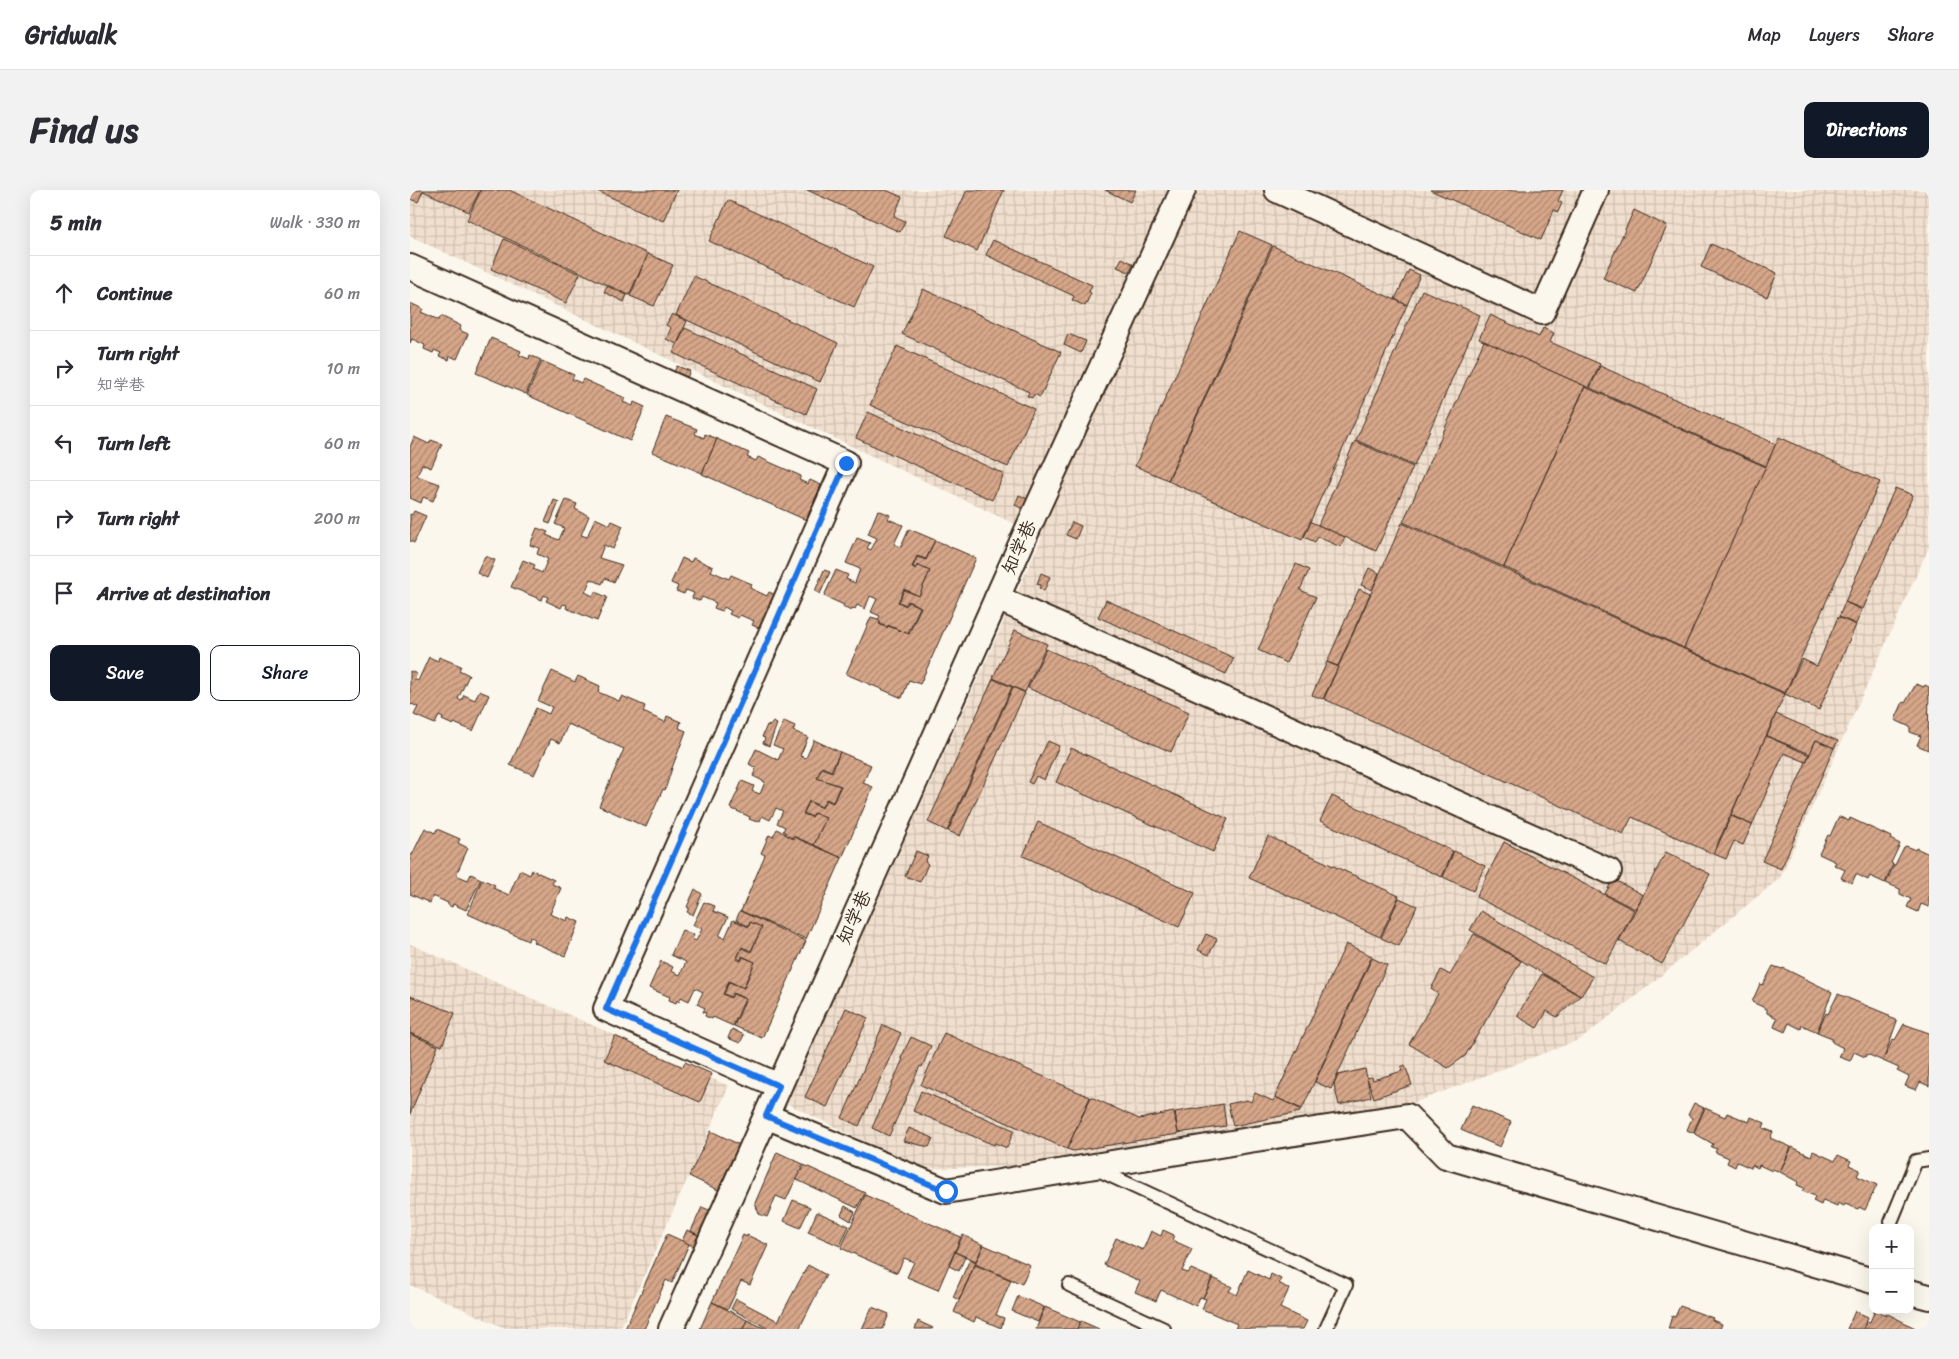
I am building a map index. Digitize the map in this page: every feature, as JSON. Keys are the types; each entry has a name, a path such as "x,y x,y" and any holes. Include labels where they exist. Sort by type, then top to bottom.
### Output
{"street":[{"name":"知学巷","path":"671,1329 1038,506 1182,190"},
{"path":"1277,190 1542,312 1596,190"},
{"path":"410,267 846,463 606,1009 779,1086"},
{"path":"997,598 1609,871"},
{"path":"766,1116 946,1191 1249,1140 1407,1116 1446,1156 1869,1280"},
{"path":"1914,1293 1929,1297"}],"lane":[{"path":"1891,1222 1916,1161 1929,1159"},
{"path":"1091,1167 1346,1285 1326,1329"},
{"path":"1069,1286 1164,1329"}],"shaded area":[{"path":"410,190 1929,190 1929,547 1780,878 1581,1039 1382,1115 1094,1164 921,1169 786,1103 1042,537 410,236"},
{"path":"410,944 729,1086 620,1329 507,1329 410,1285"}],"building":[{"path":"410,190 480,190 469,212 423,191 418,202 410,199"},
{"path":"481,190 509,190 648,254 629,295 467,220"},
{"path":"595,190 677,190 663,221"},
{"path":"807,190 886,190 902,197 894,216 905,221 900,232"},
{"path":"967,190 1004,190 977,251 946,236"},
{"path":"1105,190 1136,190 1130,202"},
{"path":"1430,190 1563,190 1558,201 1562,203 1558,212 1554,210 1541,240"},
{"path":"728,200 873,267 854,307 709,241"},
{"path":"1634,210 1667,226 1637,293 1603,278"},
{"path":"1240,231 1272,245 1168,480 1135,466"},
{"path":"504,239 580,274 566,303 491,269"},
{"path":"993,240 1092,285 1089,292 1091,293 1085,306 1072,300 1074,296 986,255"},
{"path":"1711,244 1777,273 1767,297 1701,267"},
{"path":"1273,246 1407,305 1302,540 1168,481"},
{"path":"648,254 673,265 654,306 630,296"},
{"path":"1122,258 1133,264 1129,272 1117,267"},
{"path":"1409,270 1420,275 1407,305 1395,299"},
{"path":"694,276 838,343 820,382 676,315"},
{"path":"607,286 627,295 624,302 604,292"},
{"path":"923,289 1061,352 1040,397 1034,394 1032,398 1027,396 1029,392 902,334"},
{"path":"1422,290 1480,315 1414,466 1356,440"},
{"path":"410,303 423,309 421,312 439,320 441,316 461,326 459,330 468,334 457,359 450,356 449,360 439,356 441,353 434,350 433,353 424,349 425,345 412,339 410,343"},
{"path":"672,314 687,321 677,344 666,339 671,328 666,325"},
{"path":"1490,315 1539,337 1543,328 1554,333 1550,342 1600,364 1589,388 1479,339"},
{"path":"685,328 817,389 806,414 673,353"},
{"path":"1068,334 1086,341 1081,353 1064,345"},
{"path":"491,338 521,351 519,355 529,359 530,355 541,360 526,394 476,373"},
{"path":"1484,341 1585,386 1504,567 1403,522"},
{"path":"897,346 1034,409 1008,467 870,405"},
{"path":"542,361 574,375 572,379 581,383 583,379 625,398 623,402 633,406 634,402 645,407 630,441 527,395"},
{"path":"677,366 690,371 685,382 672,376"},
{"path":"1600,366 1776,444 1766,466 1590,388"},
{"path":"1585,387 1766,467 1684,648 1504,567"},
{"path":"868,412 1004,474 992,500 856,438"},
{"path":"666,417 697,429 695,434 704,438 705,434 717,439 702,473 652,452"},
{"path":"414,437 429,444 431,440 442,444 431,468 422,464 417,476 440,484 433,501 423,497 421,503 410,498 410,447"},
{"path":"1779,437 1880,482 1785,693 1684,648"},
{"path":"717,439 749,453 747,457 756,461 758,457 801,476 799,480 808,484 810,480 821,485 806,520 702,474"},
{"path":"1355,441 1413,467 1376,551 1318,525"},
{"path":"1895,488 1913,495 1863,609 1845,602"},
{"path":"1019,495 1032,501 1027,511 1015,505"},
{"path":"554,500 559,502 550,524 545,522"},
{"path":"566,500 577,504 575,509 589,516 581,535 587,537 595,518 610,525 612,521 623,526 613,549 604,545 599,558 622,565 614,582 605,578 602,584 591,579 585,592 593,596 595,592 607,597 597,621 566,608 567,605 563,604 561,608 546,601 548,597 544,595 542,600 511,587 523,560 535,565 533,569 542,573 548,559 537,554 539,548 530,545 537,528 548,532 546,535 559,540 564,528 555,524"},
{"path":"878,510 890,515 888,519 903,525 894,544 901,547 909,529 935,540 926,559 917,556 912,567 916,569 918,565 930,571 919,596 904,589 898,602 906,606 908,602 920,607 908,634 888,625 887,627 880,624 881,622 878,620 880,616 871,612 877,599 870,596 865,609 857,605 851,611 843,607 844,605 824,596 836,570 848,575 846,579 855,583 860,569 846,563 857,538 870,543 867,548 871,550 877,538 868,534"},
{"path":"414,511 426,516 414,543 410,541 410,514 412,515"},
{"path":"1072,522 1081,526 1076,539 1066,535"},
{"path":"1311,522 1345,537 1341,547 1318,537 1315,542 1304,537"},
{"path":"1402,523 1785,694 1713,854 1632,817 1623,834 1324,699"},
{"path":"935,540 976,558 920,684 909,680 902,698 846,674 871,617 878,619 879,624 887,628 888,626 909,634 921,607 908,601 906,605 899,602 904,590 919,596 930,571 917,565 916,568 913,567 917,557 926,560"},
{"path":"485,556 495,560 487,578 477,573"},
{"path":"682,558 691,562 693,558 713,567 711,571 729,579 731,575 752,584 750,588 767,596 769,592 789,601 787,605 797,609 786,634 779,631 761,629 752,625 754,621 740,615 738,618 729,614 731,611 724,607 722,611 714,608 716,603 702,597 700,601 692,598 694,593 686,590 684,594 676,591 678,586 671,583"},
{"path":"1296,564 1309,570 1300,590 1316,597 1286,663 1258,650"},
{"path":"1369,568 1379,573 1372,590 1361,585"},
{"path":"824,570 830,572 820,594 815,591"},
{"path":"1041,573 1050,577 1044,591 1039,588 1041,585 1037,584"},
{"path":"1359,589 1370,594 1338,666 1327,662"},
{"path":"1106,600 1234,658 1226,674 1098,617"},
{"path":"1845,602 1862,610 1856,624 1839,617"},
{"path":"1838,617 1856,625 1819,710 1785,694 1802,659 1817,666"},
{"path":"1015,630 1047,644 1025,692 993,678"},
{"path":"1046,649 1189,712 1171,752 1028,688"},
{"path":"429,657 438,661 439,657 461,666 459,670 469,675 458,699 461,701 464,695 475,700 479,691 489,695 473,731 454,723 453,725 442,720 443,718 439,716 435,724 414,715 418,707 412,704 410,706 410,671 417,674 414,679 418,681"},
{"path":"1327,662 1338,667 1323,699 1312,695"},
{"path":"552,671 575,682 578,676 600,686 598,692 619,701 622,696 645,706 643,712 665,722 667,716 681,722 679,728 686,731 665,790 663,789 646,827 599,806 624,749 568,724 560,743 551,739 534,775 510,765 536,708 549,714 552,707 538,701"},
{"path":"993,679 1012,687 947,831 928,822"},
{"path":"1916,684 1929,687 1928,750 1917,745 1921,736 1910,732 1910,727 1895,720 1903,702 1905,703"},
{"path":"1013,687 1025,693 960,836 948,831"},
{"path":"1776,714 1838,741 1834,748 1816,740 1810,754 1767,736"},
{"path":"784,721 795,726 793,731 808,737 800,756 806,758 814,740 840,752 831,771 822,767 817,778 840,786 833,802 826,799 822,807 809,801 803,814 812,817 814,813 826,818 814,845 793,836 792,838 785,835 786,833 783,831 785,827 777,823 783,811 776,808 770,820 762,816 760,821 758,820 757,822 730,808 742,781 754,786 752,791 760,794 765,782 753,776 756,768 749,764 756,749 778,760 783,749 773,745"},
{"path":"773,722 777,724 769,746 763,743 765,738 762,737 767,725 770,726"},
{"path":"1766,736 1809,755 1806,762 1784,753 1752,825 1731,815"},
{"path":"1816,740 1834,748 1781,869 1762,861"},
{"path":"1048,741 1059,746 1044,780 1036,776 1032,784 1028,782"},
{"path":"1071,748 1228,819 1213,852 1056,782"},
{"path":"840,752 871,765 863,783 873,787 842,858 814,845 826,818 814,813 812,817 804,813 809,802 822,808 826,800 833,803 841,786 817,778 822,768 832,772"},
{"path":"1332,796 1453,851 1442,877 1320,821"},
{"path":"1731,816 1752,825 1743,845 1734,841 1726,859 1714,854"},
{"path":"1840,817 1849,821 1850,818 1891,837 1890,839 1900,844 1891,863 1893,864 1885,883 1870,876 1868,880 1856,874 1852,883 1841,878 1845,870 1834,865 1836,862 1819,854 1828,835 1830,836"},
{"path":"1038,822 1195,893 1179,927 1023,856"},
{"path":"425,828 435,833 437,829 460,839 458,843 468,848 456,875 468,880 471,874 481,879 466,910 453,904 452,907 433,896 430,903 410,894 410,854 412,855"},
{"path":"777,829 793,839 794,837 842,858 806,939 741,911 765,855 761,853 769,835 773,837"},
{"path":"1268,836 1399,896 1380,937 1249,878"},
{"path":"1504,842 1634,910 1606,964 1476,897"},
{"path":"1906,846 1929,854 1929,907 1921,904 1918,912 1907,907 1911,899 1900,894 1900,889 1886,883 1894,865"},
{"path":"916,851 928,856 925,862 928,864 920,882 905,876"},
{"path":"1454,851 1485,866 1473,891 1443,877"},
{"path":"1666,852 1710,874 1662,964 1619,941"},
{"path":"520,870 530,875 532,870 554,880 552,884 561,888 550,914 567,921 568,917 579,922 565,956 533,942 535,939 529,937 528,941 468,914 482,879 495,885 493,888 509,895"},
{"path":"1613,879 1643,895 1635,909 1605,894"},
{"path":"695,889 702,894 693,915 687,912 689,908 687,907"},
{"path":"1399,898 1417,906 1399,946 1381,938"},
{"path":"704,902 715,906 713,911 728,917 719,936 725,938 733,920 749,927 750,922 762,927 751,951 742,947 736,959 741,961 743,957 755,962 743,988 729,981 723,994 731,998 733,994 745,999 733,1026 713,1017 712,1019 705,1016 706,1013 703,1012 705,1008 697,1004 703,992 695,988 689,1001 681,997 679,1002 677,1000 676,1003 669,1000 670,997 649,988 661,961 673,967 671,971 680,975 686,962 671,955 682,930 694,935 692,939 696,941 702,929 693,925"},
{"path":"740,911 806,941 762,1038 734,1026 746,999 733,993 731,997 724,994 729,982 744,988 755,962 742,956 741,960 737,958 742,948 751,952 762,927 750,922 748,926 736,920"},
{"path":"1481,911 1593,977 1581,996 1470,930"},
{"path":"1206,934 1217,939 1209,955 1198,950"},
{"path":"1474,934 1521,961 1465,1056 1448,1068 1409,1044 1438,994 1431,989 1441,970 1450,975"},
{"path":"1346,944 1372,956 1302,1109 1275,1097"},
{"path":"1372,958 1387,965 1331,1089 1315,1082"},
{"path":"1773,966 1783,968 1832,992 1817,1032 1802,1025 1801,1029 1789,1023 1785,1032 1774,1027 1777,1018 1767,1013 1767,1009 1752,1002 1760,984 1763,985"},
{"path":"1542,974 1580,996 1557,1017 1547,1011 1537,1028 1517,1016"},
{"path":"1838,994 1889,1015 1889,1017 1897,1021 1883,1061 1867,1054 1865,1057 1854,1052 1850,1061 1839,1057 1843,1048 1832,1042 1832,1038 1817,1032"},
{"path":"410,996 455,1013 442,1046 410,1033"},
{"path":"846,1008 868,1018 827,1107 805,1097"},
{"path":"1904,1024 1929,1033 1929,1086 1920,1082 1916,1090 1905,1086 1909,1077 1897,1071 1899,1068 1883,1061 1893,1039 1895,1040"},
{"path":"883,1025 901,1033 859,1126 842,1118"},
{"path":"732,1029 744,1035 740,1043 728,1038"},
{"path":"944,1033 1090,1097 1067,1149 921,1085"},
{"path":"410,1034 438,1046 410,1114"},
{"path":"615,1036 683,1067 685,1062 712,1074 700,1102 604,1060"},
{"path":"911,1037 931,1046 922,1067 920,1066 889,1136 872,1128"},
{"path":"1405,1065 1412,1085 1374,1098 1367,1078 1372,1077 1373,1080 1402,1071 1401,1067"},
{"path":"1365,1069 1371,1097 1339,1105 1334,1085 1338,1075"},
{"path":"921,1091 1014,1130 1007,1148 995,1143 994,1145 913,1111"},
{"path":"1255,1093 1273,1101 1275,1097 1300,1109 1300,1112 1233,1126 1228,1104 1247,1100 1251,1102"},
{"path":"1091,1097 1139,1119 1174,1112 1178,1134 1073,1151 1067,1149"},
{"path":"1694,1103 1704,1108 1693,1133 1687,1130 1692,1118 1688,1115"},
{"path":"1223,1104 1226,1126 1178,1133 1175,1112"},
{"path":"1472,1105 1511,1122 1500,1147 1461,1130"},
{"path":"1705,1108 1725,1117 1727,1113 1749,1122 1751,1117 1765,1123 1763,1128 1773,1132 1770,1138 1791,1147 1780,1172 1773,1169 1772,1171 1759,1165 1758,1168 1752,1165 1751,1168 1737,1162 1735,1167 1727,1163 1729,1158 1715,1152 1717,1149 1711,1147 1713,1144 1694,1133"},
{"path":"909,1128 933,1138 929,1147 903,1141"},
{"path":"711,1131 740,1145 718,1190 689,1176"},
{"path":"1792,1147 1811,1156 1813,1151 1835,1161 1838,1155 1851,1161 1849,1165 1860,1170 1857,1176 1877,1185 1865,1210 1838,1203 1837,1206 1823,1200 1821,1205 1813,1201 1815,1196 1802,1191 1804,1188 1797,1185 1798,1182 1780,1172"},
{"path":"777,1152 803,1164 786,1200 776,1196 767,1217 759,1214 755,1203"},
{"path":"804,1165 865,1193 857,1208 797,1180"},
{"path":"865,1195 961,1237 938,1290 907,1277 914,1262 904,1258 897,1273 841,1248"},
{"path":"793,1200 810,1207 800,1228 784,1221"},
{"path":"845,1206 855,1212 851,1221 841,1215"},
{"path":"702,1207 711,1211 700,1236 691,1231"},
{"path":"817,1212 849,1226 840,1246 808,1232"},
{"path":"687,1230 700,1236 695,1247 682,1241"},
{"path":"1163,1230 1174,1235 1172,1240 1192,1249 1182,1271 1188,1273 1191,1269 1212,1278 1203,1298 1200,1297 1196,1306 1161,1290 1156,1301 1135,1292 1140,1281 1104,1265 1116,1238 1143,1250 1151,1231 1161,1236"},
{"path":"667,1234 689,1244 672,1283 666,1280 644,1329 625,1329"},
{"path":"743,1235 768,1245 750,1285 741,1281 728,1309 712,1302"},
{"path":"963,1235 983,1245 976,1261 955,1252"},
{"path":"984,1245 1030,1265 1022,1284 975,1264"},
{"path":"955,1252 965,1257 959,1271 949,1266"},
{"path":"970,1259 976,1262 959,1300 953,1297"},
{"path":"808,1265 826,1275 799,1329 769,1329 731,1309 736,1299 778,1321"},
{"path":"975,1265 1011,1280 996,1315 1004,1318 1001,1328 976,1317 974,1322 954,1312"},
{"path":"1248,1270 1269,1280 1271,1274 1281,1279 1279,1283 1289,1289 1280,1308 1307,1321 1303,1329 1235,1329 1237,1324 1202,1309 1206,1299 1203,1298 1213,1278 1232,1287 1229,1291 1237,1295"},
{"path":"1018,1296 1044,1307 1038,1322 1012,1311"},
{"path":"712,1302 747,1320 743,1329 700,1329"},
{"path":"1680,1306 1713,1318 1712,1320 1722,1324 1720,1329 1668,1329 1672,1316 1675,1317"},
{"path":"872,1307 889,1314 883,1329 862,1329"},
{"path":"1045,1307 1080,1322 1077,1329 1036,1329"},
{"path":"1855,1311 1868,1317 1863,1329 1847,1329"},
{"path":"1873,1314 1888,1314 1917,1329 1864,1329 1867,1321 1870,1322"},
{"path":"747,1320 766,1329 743,1329"},
{"path":"918,1321 933,1328 915,1329"},
{"path":"1081,1321 1099,1329 1077,1329"}],"route":[{"path":"846,463 606,1009 779,1086 766,1116 946,1191"}]}
